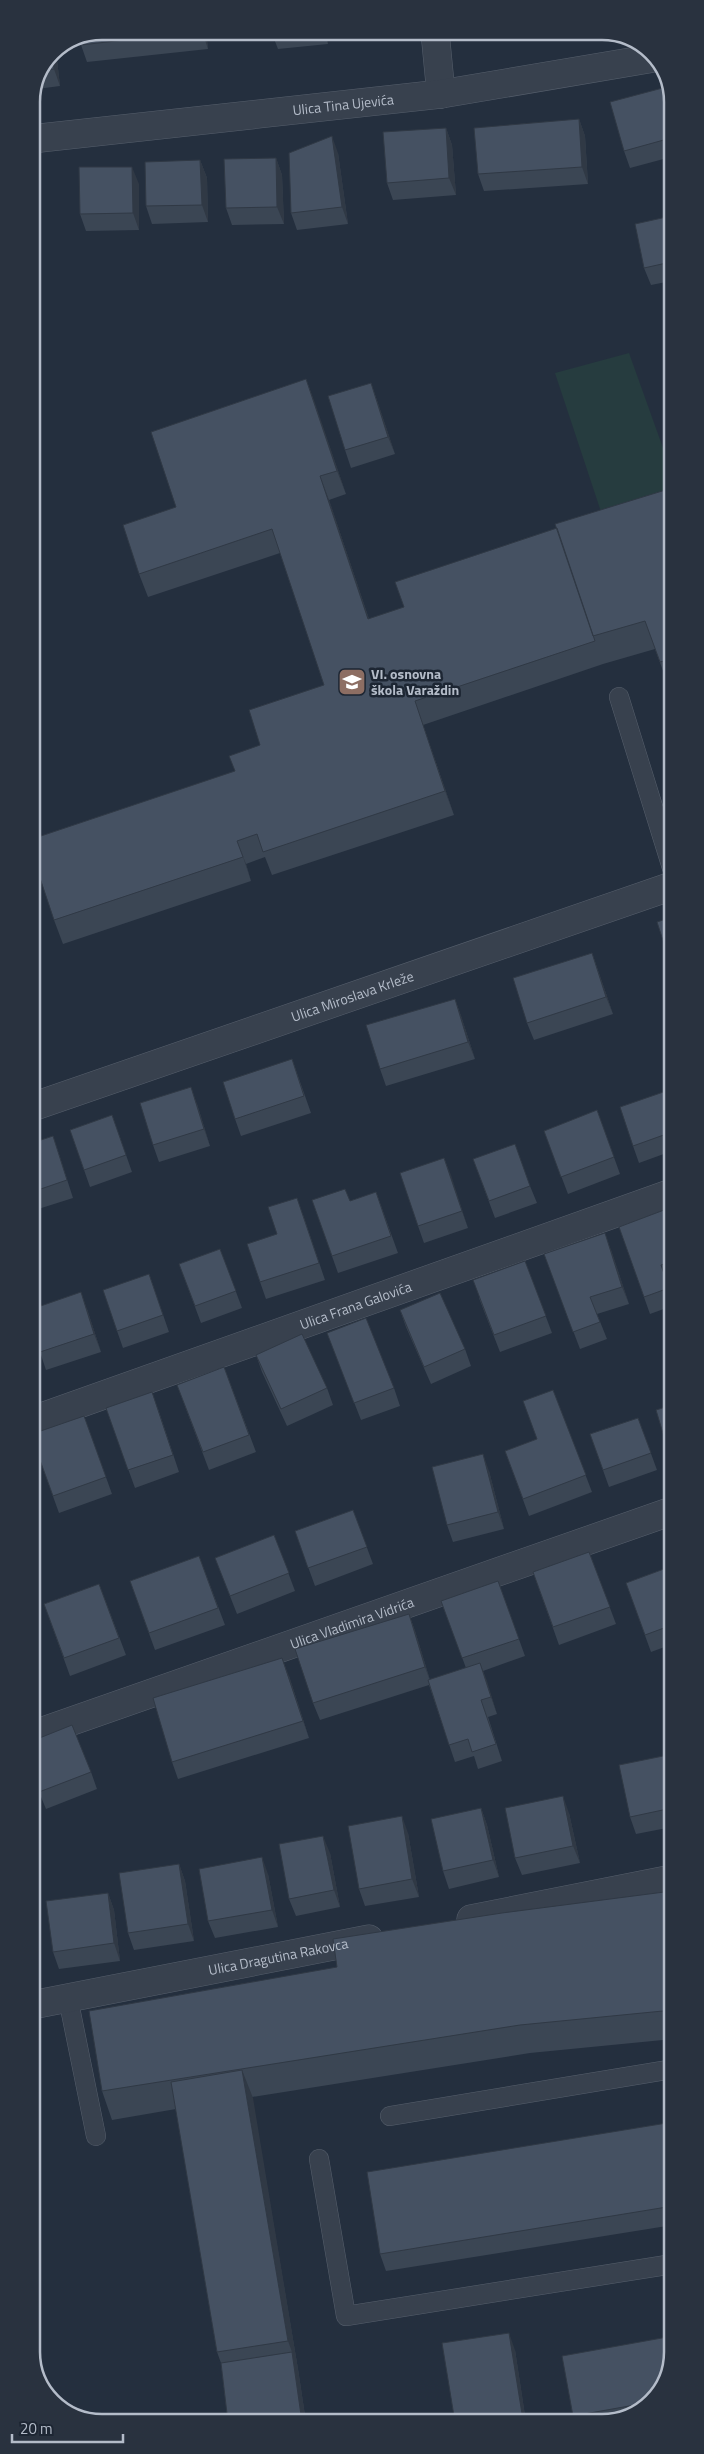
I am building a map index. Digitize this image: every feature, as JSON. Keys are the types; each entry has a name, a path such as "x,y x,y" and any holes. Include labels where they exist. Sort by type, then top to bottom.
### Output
{"street":[{"path":"436,40 442,94"},
{"name":"Ulica Tina Ujevića","path":"40,138 442,94 647,59"},
{"name":"Ulica Miroslava Krleže","path":"40,1104 664,889"},
{"name":"Ulica Frana Galovića","path":"40,1418 664,1196"},
{"name":"Ulica Vladimira Vidrića","path":"40,1732 664,1514"},
{"path":"449,1923 664,1881"},
{"name":"Ulica Dragutina Rakovca","path":"40,2003 391,1935"}],"lane":[{"path":"619,697 664,842"},
{"path":"68,1998 96,2136"},
{"path":"390,2116 664,2070"},
{"path":"319,2159 346,2316 664,2265"}],"green space":[{"path":"629,353 664,451 664,522 610,539 555,373"}],"building":[{"path":"124,40 81,45 90,41"},
{"path":"662,88 664,140 624,151 610,102"},
{"path":"579,119 582,167 478,174 474,128"},
{"path":"446,128 449,178 387,183 383,132"},
{"path":"332,136 342,207 291,213 289,153"},
{"path":"276,158 277,207 226,208 224,159"},
{"path":"200,160 202,205 146,206 145,162"},
{"path":"79,167 132,167 133,213 80,214"},
{"path":"664,218 664,264 644,268 635,224"},
{"path":"306,379 337,471 320,476 368,619 404,607 395,582 557,528 595,641 415,701 445,791 263,852 257,834 237,841 243,857 54,920 40,878 40,836 235,771 229,756 260,745 249,710 324,685 272,529 139,574 123,525 176,507 151,432"},
{"path":"371,383 388,437 345,450 328,396"},
{"path":"664,490 664,661 660,662 645,621 593,636 555,524"},
{"path":"664,920 664,943 657,922"},
{"path":"592,953 606,997 527,1023 513,978"},
{"path":"455,999 468,1042 380,1069 366,1025"},
{"path":"292,1059 304,1096 235,1119 223,1082"},
{"path":"191,1087 204,1129 153,1145 140,1103"},
{"path":"664,1092 664,1135 633,1146 620,1107"},
{"path":"597,1110 614,1157 561,1177 544,1131"},
{"path":"112,1115 126,1155 84,1170 70,1130"},
{"path":"53,1136 67,1180 40,1189 40,1140"},
{"path":"515,1144 530,1186 489,1201 473,1159"},
{"path":"444,1158 462,1211 418,1226 400,1173"},
{"path":"345,1189 350,1201 376,1192 391,1236 332,1256 312,1200"},
{"path":"297,1198 319,1263 260,1282 247,1244 277,1234 268,1207"},
{"path":"664,1210 664,1264 661,1265 664,1274 664,1290 644,1297 619,1227"},
{"path":"605,1233 622,1287 590,1297 600,1322 573,1332 544,1254"},
{"path":"220,1249 236,1291 195,1306 179,1264"},
{"path":"525,1261 546,1316 494,1335 473,1280"},
{"path":"149,1274 163,1315 117,1331 103,1290"},
{"path":"81,1292 94,1334 40,1352 40,1306"},
{"path":"440,1293 465,1349 424,1367 400,1310"},
{"path":"366,1318 394,1388 354,1403 327,1333"},
{"path":"302,1334 327,1388 281,1409 256,1355"},
{"path":"224,1367 249,1435 203,1452 177,1385"},
{"path":"553,1390 586,1475 523,1499 505,1451 537,1439 523,1401"},
{"path":"152,1392 173,1455 128,1470 106,1408"},
{"path":"664,1408 664,1437 656,1410"},
{"path":"84,1416 106,1477 53,1496 40,1460 40,1431"},
{"path":"638,1418 651,1453 603,1470 590,1434"},
{"path":"483,1454 498,1512 447,1525 432,1467"},
{"path":"353,1510 367,1547 308,1568 295,1531"},
{"path":"274,1535 289,1573 230,1596 215,1558"},
{"path":"589,1552 610,1607 553,1627 533,1572"},
{"path":"199,1556 218,1608 149,1633 130,1581"},
{"path":"664,1569 664,1628 645,1635 626,1583"},
{"path":"498,1581 519,1639 462,1658 441,1601"},
{"path":"99,1584 119,1638 64,1658 44,1604"},
{"path":"409,1614 425,1667 313,1703 295,1649"},
{"path":"282,1658 303,1721 172,1762 153,1698"},
{"path":"480,1663 491,1697 481,1700 496,1744 472,1752 468,1739 449,1745 428,1680"},
{"path":"72,1725 91,1772 40,1792 40,1738"},
{"path":"664,1756 664,1810 630,1817 619,1765"},
{"path":"563,1796 573,1846 515,1858 505,1808"},
{"path":"481,1808 493,1860 443,1871 431,1819"},
{"path":"402,1816 412,1879 359,1889 348,1826"},
{"path":"323,1836 334,1890 289,1899 279,1844"},
{"path":"262,1857 272,1910 208,1921 199,1869"},
{"path":"179,1864 188,1924 128,1933 119,1873"},
{"path":"664,1892 664,2011 520,2025 102,2091 89,2011 337,1967 333,1939 502,1913"},
{"path":"108,1893 114,1943 53,1952 46,1901"},
{"path":"242,2070 288,2341 217,2352 171,2082"},
{"path":"664,2123 664,2207 380,2254 367,2172"},
{"path":"509,2333 522,2414 454,2414 442,2343"},
{"path":"664,2338 661,2372 651,2390 634,2405 584,2414 573,2414 562,2356"},
{"path":"292,2352 301,2414 227,2414 221,2363"}],"place":[{"name":"VI. osnovna škola Varaždin","path":"352,682"}]}
